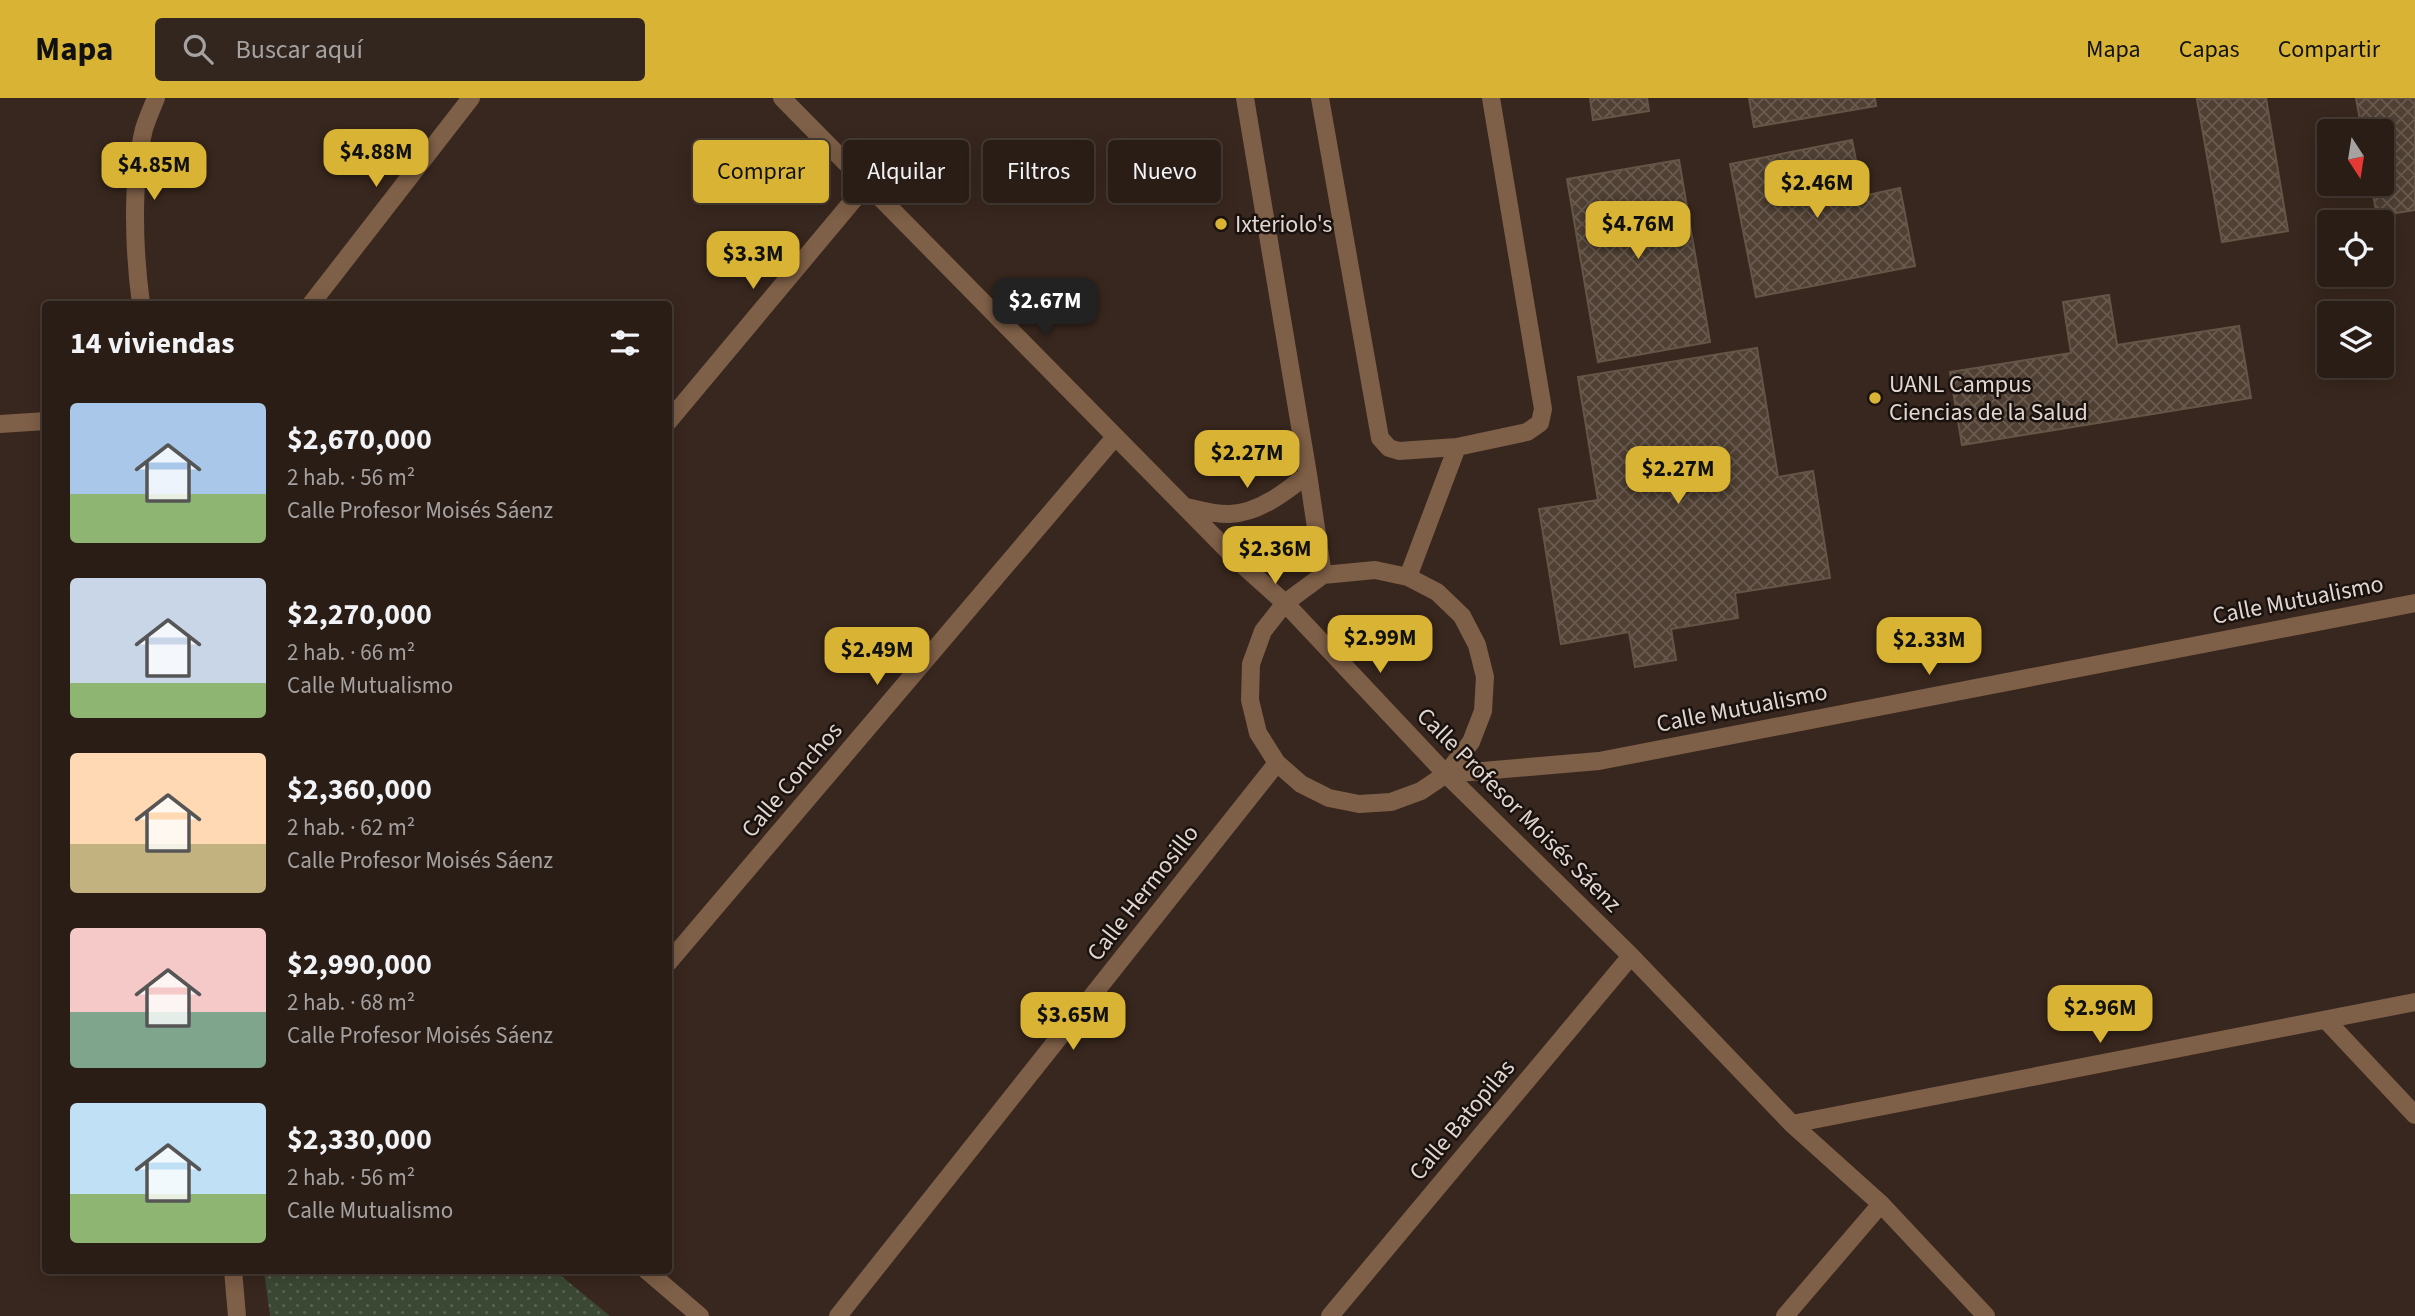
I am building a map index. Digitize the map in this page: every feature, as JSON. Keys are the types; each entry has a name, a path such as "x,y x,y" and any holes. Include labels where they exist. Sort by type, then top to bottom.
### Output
{"street":[{"path":"141,301 135,200 144,129 156,98"},
{"path":"314,301 471,98"},
{"name":"Calle Profesor Moisés Sáenz","path":"782,98 843,161"},
{"path":"1245,98 1308,474 1322,575"},
{"path":"1320,98 1380,438 1389,447 1399,451 1457,447 1527,432 1540,423 1543,409 1491,98"},
{"path":"672,417 851,203"},
{"name":"Calle Profesor Moisés Sáenz","path":"884,203 1237,560 1285,603 1446,774 1631,956 1792,1124 1881,1204 1986,1316"},
{"path":"0,424 42,421"},
{"name":"Calle Conchos","path":"672,958 1115,437"},
{"path":"1408,577 1457,447"},
{"path":"1186,508 1231,514 1258,507 1284,493 1308,474"},
{"path":"1375,570 1408,577 1437,592 1462,616 1477,645 1485,677 1483,711 1471,742 1446,774 1421,792 1391,802 1359,804 1329,798 1301,784 1277,763 1258,733 1250,700 1251,664 1263,631 1285,603 1322,575 1375,570"},
{"name":"Calle Mutualismo","path":"1446,774 1600,761 2415,603"},
{"name":"Calle Hermosillo","path":"838,1316 1277,763"},
{"name":"Calle Batopilas","path":"1330,1316 1631,956"},
{"path":"1792,1124 2415,1002"},
{"path":"2326,1020 2415,1115"},
{"path":"1785,1316 1881,1204"},
{"path":"233,1274 237,1316"},
{"path":"651,1274 700,1316"}],"green space":[{"path":"264,1274 559,1274 610,1316 270,1316"}],"building":[{"path":"1590,98 1647,98 1649,111 1593,120"},
{"path":"1749,98 1875,98 1876,106 1754,127"},
{"path":"2266,98 2288,231 2222,242 2197,99"},
{"path":"2356,98 2415,98 2415,210 2394,213 2394,210 2376,210 2373,196 2394,196 2394,119 2360,119"},
{"path":"1852,140 1863,196 1900,188 1915,266 1756,297 1730,164"},
{"path":"1679,160 1710,342 1598,362 1567,179"},
{"path":"2109,295 2117,345 2239,326 2251,398 1962,445 1950,372 2071,353 2063,302"},
{"path":"1757,348 1778,477 1813,471 1830,578 1735,593 1738,618 1671,629 1676,660 1635,667 1629,632 1561,644 1539,509 1598,500 1578,377"}],"place":[{"name":"Ixteriolo's","path":"1221,224"},
{"name":"UANL Campus Ciencias de la Salud","path":"1875,398"}]}
